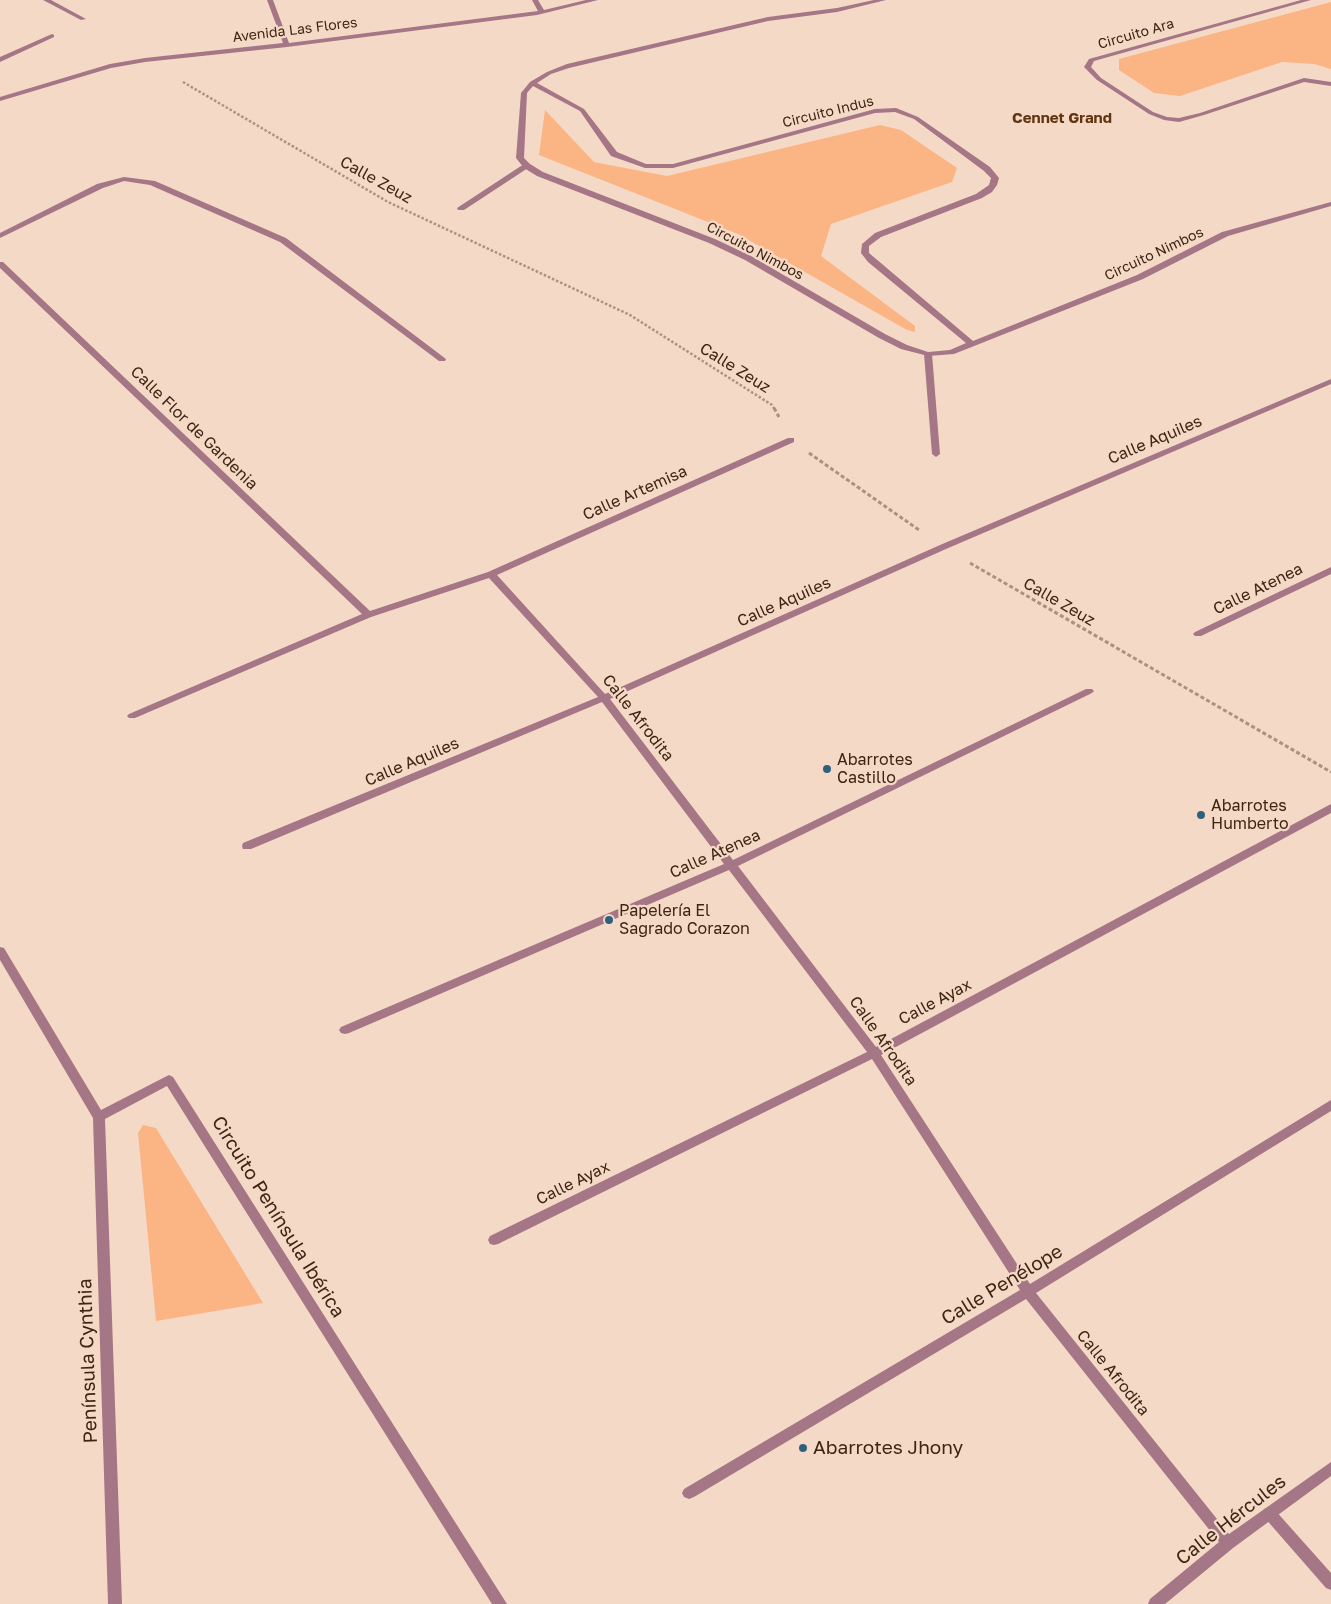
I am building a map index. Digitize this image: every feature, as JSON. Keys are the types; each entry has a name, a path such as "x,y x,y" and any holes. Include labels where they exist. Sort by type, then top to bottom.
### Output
{"street":[{"path":"46,0 83,20"},
{"path":"270,0 287,45"},
{"path":"535,0 542,12"},
{"name":"Avenida Las Flores","path":"0,99 110,66 145,60 287,45 542,12 595,0"},
{"path":"461,208 527,166 520,158 524,93 532,83 549,73 567,66 768,19 837,10 883,0"},
{"name":"Circuito Ara","path":"1308,0 1091,60 1088,67 1099,79 1144,109 1166,119 1179,120 1304,80 1331,84"},
{"path":"0,60 52,36"},
{"name":"Circuito Indus","path":"532,83 582,110 614,154 645,166 673,166 875,110 896,110 916,118 987,169 995,178 993,185 979,196 878,235 869,240 865,246 865,253 972,344"},
{"name":"Circuito Nimbos","path":"527,166 540,174 712,241 748,258 882,336 904,347 928,354 950,352 1140,277 1225,234 1331,204"},
{"path":"0,236 100,186 124,179 152,183 284,240 442,359"},
{"name":"Calle Flor de Gardenia","path":"0,264 368,615"},
{"path":"928,354 936,454"},
{"name":"Calle Aquiles","path":"247,846 604,698 943,547 1331,381"},
{"name":"Calle Artemisa","path":"132,716 368,615 492,574 791,440"},
{"name":"Calle Atenea","path":"1198,634 1331,570"},
{"name":"Calle Afrodita","path":"492,574 604,698 874,1053 1028,1292 1228,1543"},
{"name":"Calle Atenea","path":"345,1030 731,865 1089,691"},
{"name":"Calle Ayax","path":"494,1240 874,1053 1331,808"},
{"path":"0,951 99,1117"},
{"name":"Circuito Península Ibérica","path":"99,1117 170,1080 500,1604"},
{"name":"Calle Penélope","path":"689,1492 1028,1292 1331,1105"},
{"name":"Península Cynthia","path":"99,1117 115,1604"},
{"name":"Calle Hércules","path":"1156,1604 1228,1543 1331,1468"},
{"path":"1269,1513 1331,1583"}],"path":[{"name":"Calle Zeuz","path":"145,60 388,202 630,315 772,405 791,440 943,547 1331,772"}],"shaded area":[{"path":"1331,2 1331,69 1314,64 1282,62 1180,96 1154,93 1119,70 1119,59"},
{"path":"545,110 594,162 667,176 880,125 901,130 957,168 952,182 831,224 821,256 915,326 915,332 907,330 738,234 539,155"},
{"path":"143,1125 156,1128 263,1303 156,1321 138,1133"}],"place":[{"name":"Abarrotes Castillo","path":"827,769"},
{"name":"Abarrotes Humberto","path":"1201,815"},
{"name":"Papelería El Sagrado Corazon","path":"609,920"},
{"name":"Abarrotes Jhony","path":"803,1448"}],"district":[{"name":"Cennet Grand","path":"1062,118"}]}
